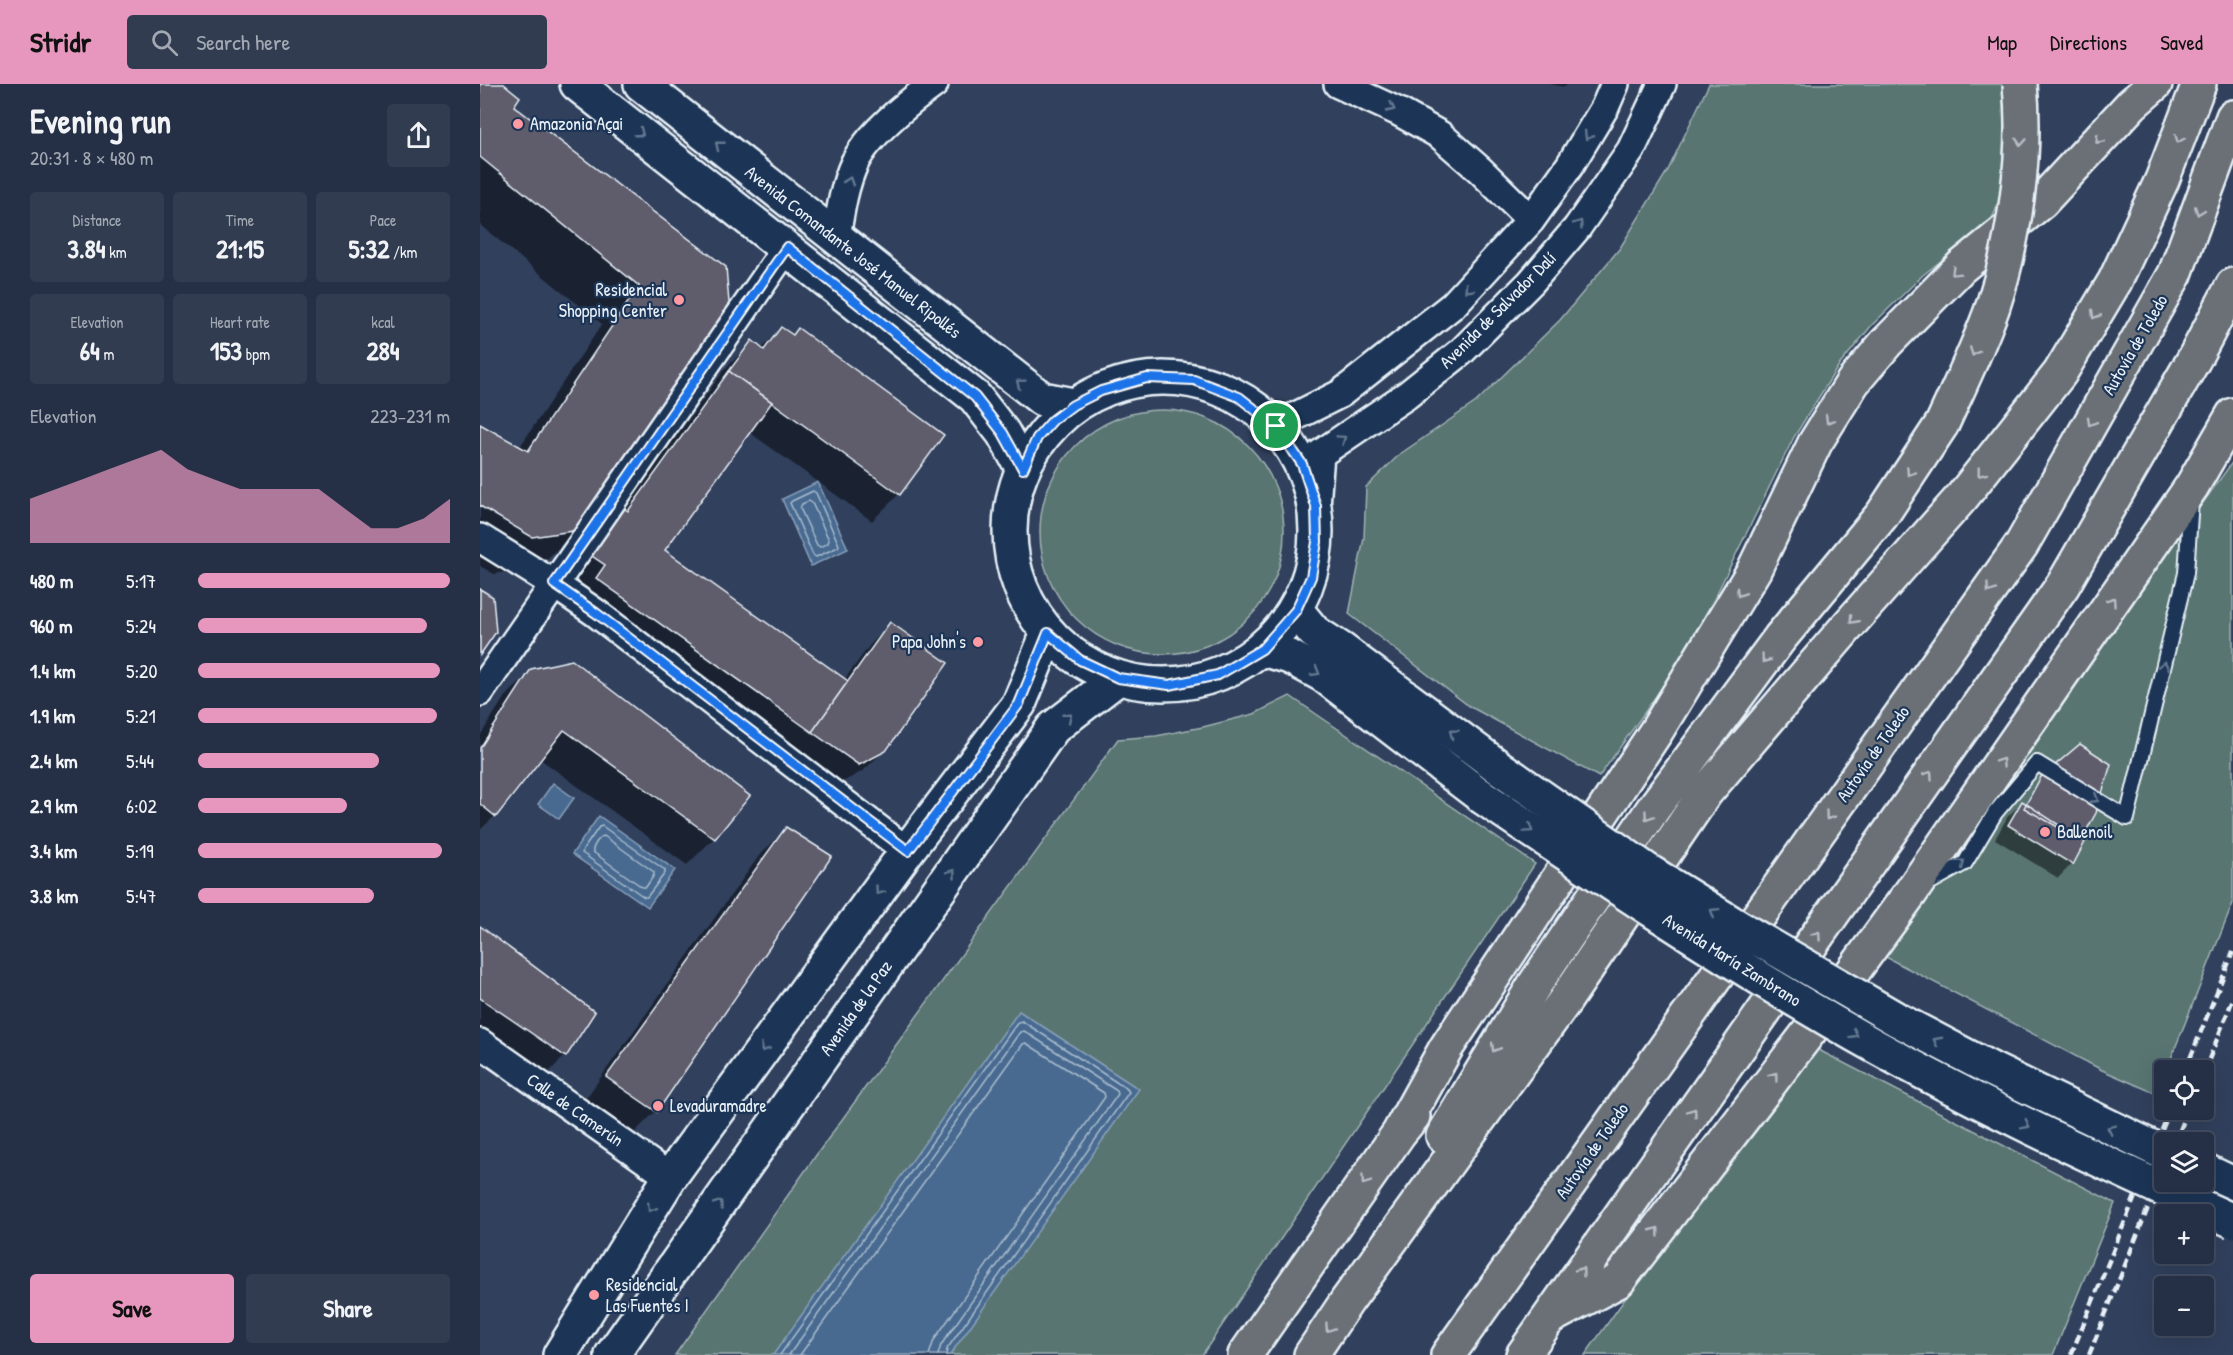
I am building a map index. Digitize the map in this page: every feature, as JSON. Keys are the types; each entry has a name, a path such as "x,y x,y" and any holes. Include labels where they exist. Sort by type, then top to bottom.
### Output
{"highway":[{"path":"1347,1301 1534,984 1653,808 1780,638 1882,515 1942,424 1993,305 2007,248 2019,186 2022,129 2020,84"},
{"path":"1311,1355 1347,1301 1564,1002 1705,793 1845,629 1962,497 2060,373 2115,281 2162,180 2199,84"},
{"path":"1399,1133 1446,1048 1657,730 1748,580 1815,443 1853,382 1886,343 1961,267 2042,202 2143,91"},
{"name":"Autovía de Toledo","path":"1448,1355 2022,544 2175,274 2233,117"},
{"path":"1523,1355 2063,585 2194,359 2233,285"},
{"path":"1548,1319 1618,1281 1809,1032 1911,892 2192,486 2233,415"},
{"path":"1245,1355 1399,1133 1458,1060 1493,1010 1534,984"}],"street":[{"name":"Avenida Comandante José Manuel Ripollés","path":"577,84 975,397 1003,433 1023,469"},
{"name":"Avenida Comandante José Manuel Ripollés","path":"641,84 1042,399 1073,405"},
{"path":"836,238 843,198 855,162 865,147 894,117 934,84"},
{"path":"1338,84 1399,112 1440,135 1531,220"},
{"name":"Avenida de Salvador Dalí","path":"1276,426 1340,394 1453,304 1531,220 1605,107 1615,84"},
{"name":"Avenida de Salvador Dalí","path":"1316,506 1320,454 1407,395 1461,352 1531,282 1577,228 1631,150 1662,84"},
{"path":"480,692 787,247"},
{"path":"1147,378 1194,380 1239,397 1276,426 1302,464 1316,506 1317,542 1311,577 1296,610 1262,649 1218,675 1169,685 1118,678 1080,660 1048,633 1020,588 1009,536 1017,483 1037,438 1053,420 1073,405 1101,391 1147,378"},
{"path":"480,538 596,613 908,851"},
{"name":"Avenida María Zambrano","path":"1296,610 1314,632 1500,768 1648,871 1738,927 1898,1020 2120,1134 2154,1149"},
{"path":"560,1355 670,1177 908,851 1019,704 1048,633"},
{"name":"Avenida María Zambrano","path":"1262,649 1290,657 1323,675 1481,796 1625,894 1833,1023 1975,1099 2103,1163 2233,1221"},
{"name":"Avenida de la Paz","path":"612,1355 1053,728 1118,678"},
{"name":"Calle de Camerún","path":"480,1043 670,1177"},
{"path":"2214,1175 2233,1184"}],"lane":[{"path":"1911,892 1965,863 1995,813 2037,763 2127,818 2186,573 2192,486"}],"green space":[{"path":"1709,84 2002,84 2005,137 2004,175 1996,209 1989,223 1923,275 1872,325 1837,368 1794,437 1714,599 1673,672 1599,777 1469,706 1349,614 1364,538 1366,487 1400,454 1476,402 1560,320 1620,248 1668,170"},
{"path":"1162,410 1186,412 1209,419 1220,424 1248,446 1270,474 1275,485 1282,508 1284,532 1282,556 1275,579 1270,590 1248,618 1220,640 1209,645 1186,652 1162,654 1138,652 1115,645 1104,640 1076,618 1054,590 1049,579 1042,556 1040,532 1042,508 1049,485 1054,474 1076,446 1104,424 1115,419 1138,412"},
{"path":"2233,461 2233,903 2170,1060 2154,1060 2154,1093 2102,1070 1880,954"},
{"path":"1290,696 1535,864 1202,1355 675,1355 817,1154 1118,739 1156,736 1203,727 1254,714"},
{"path":"1807,1044 2115,1203 2053,1355 1585,1355"}],"water":[{"path":"818,482 848,549 811,566 782,499"},
{"path":"553,783 574,798 559,819 538,804"},
{"path":"599,816 675,870 648,907 572,854"},
{"path":"1019,1011 1139,1089 950,1355 773,1355"}],"building":[{"name":"Residencial Shopping Center","path":"480,84 504,84 520,97 514,106 726,267 730,315 579,530 532,537 480,506 480,424 528,451 639,286 480,157"},
{"path":"781,327 793,335 798,328 944,435 900,495 729,371 752,340 764,350"},
{"path":"729,371 772,402 665,550 848,681 812,732 596,578 605,565 586,552 620,505 628,511"},
{"path":"480,589 493,597 496,632 480,655"},
{"path":"890,622 948,663 886,751 859,765 812,732"},
{"path":"572,660 750,796 715,839 564,730 496,817 480,804 480,748 531,669"},
{"path":"2080,744 2111,764 2096,813 2081,840 2024,808 2041,777"},
{"name":"Ballenoil","path":"2022,801 2085,842 2073,865 2008,825"},
{"path":"786,827 832,856 657,1112 606,1077"},
{"path":"480,926 595,1012 566,1057 480,998"}],"railway":[{"path":"2189,1060 2233,952"},
{"path":"2209,1060 2233,999"},
{"path":"2071,1355 2166,1120"},
{"path":"2179,1132 2184,1120"},
{"path":"2089,1355 2154,1192"}],"place":[{"name":"Amazonia Açai","path":"518,124"},
{"name":"Residencial Shopping Center","path":"679,300"},
{"name":"Papa John's","path":"978,642"},
{"name":"Ballenoil","path":"2045,832"},
{"name":"Levaduramadre","path":"658,1106"},
{"name":"Residencial Las Fuentes I","path":"594,1295"}],"route":[{"path":"787,247 975,397 1003,433 1023,469 1037,438 1053,420 1073,405 1101,391 1147,378 1194,380 1239,397 1276,426 1302,464 1316,506 1317,542 1311,577 1296,610 1262,649 1218,675 1169,685 1118,678 1080,660 1048,633 1019,704 908,851 596,613 554,584 787,247"}]}
